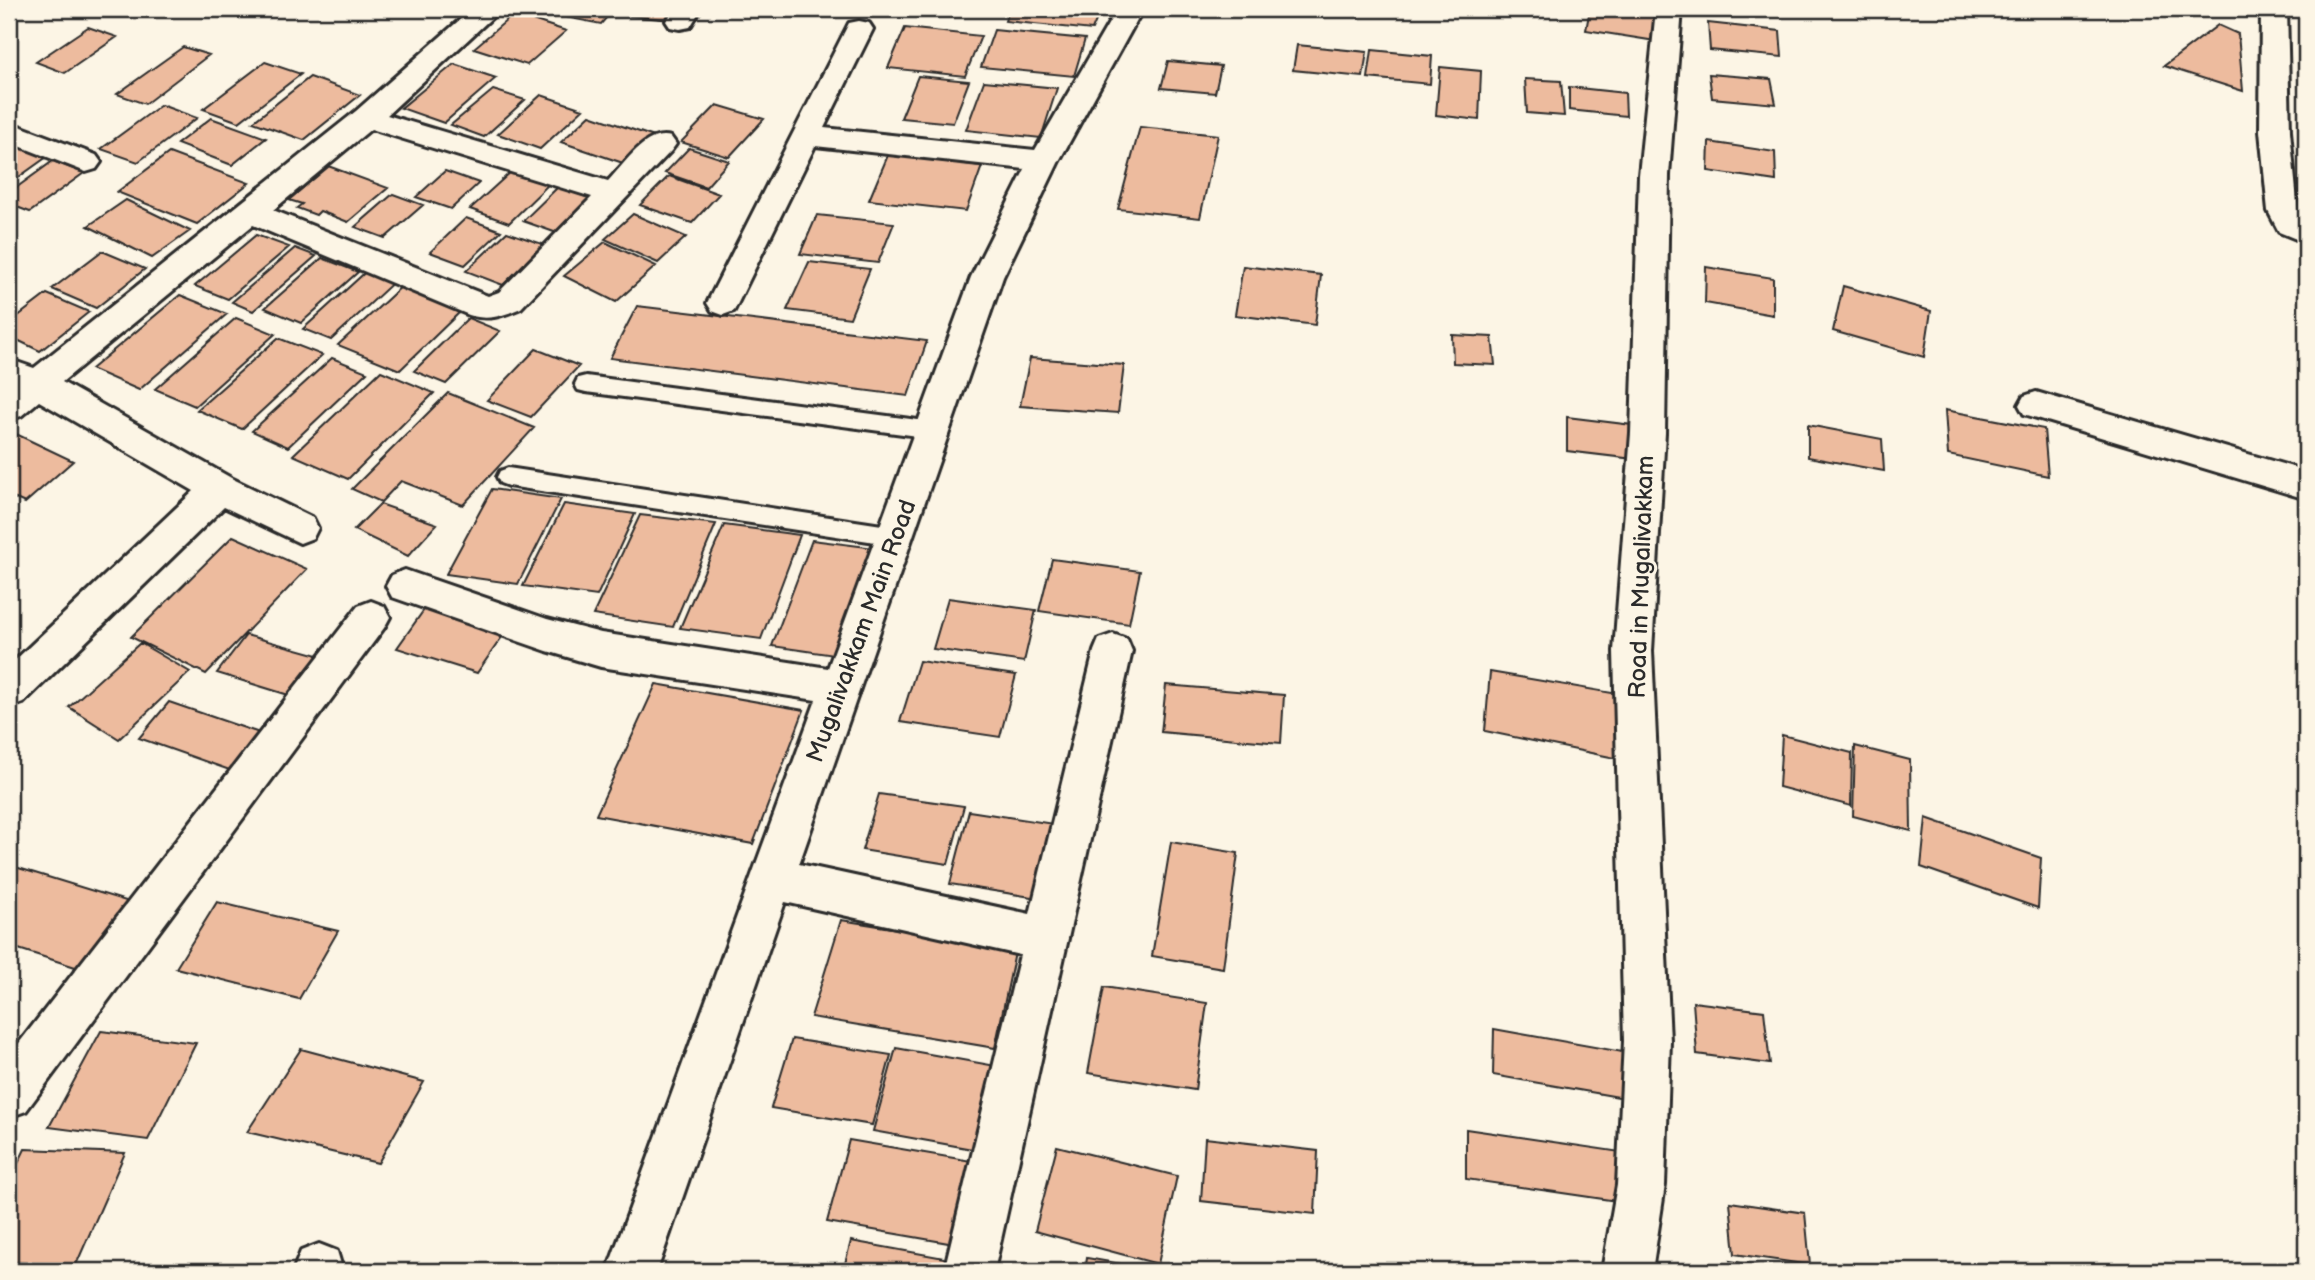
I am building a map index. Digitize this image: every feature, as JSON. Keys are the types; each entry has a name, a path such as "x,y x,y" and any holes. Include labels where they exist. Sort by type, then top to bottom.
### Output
{"street":[{"path":"9,407 23,378 250,212 366,118 488,9"},
{"name":"Mugalivakkam Main Road","path":"632,1271 987,277 1044,161 1130,9"},
{"name":"Road in Mugalivakkam","path":"1627,1271 1641,1185 1647,1041 1633,651 1647,433 1654,175 1669,9"},
{"path":"2274,9 2275,131 2283,211 2290,225 2306,232"},
{"path":"723,303 859,29"},
{"path":"366,118 613,193"},
{"path":"9,131 86,162"},
{"path":"806,136 1044,161"},
{"path":"250,212 480,307 490,308 510,300 660,144"},
{"path":"23,378 220,489 300,528"},
{"path":"2036,405 2306,485"},
{"path":"9,691 220,489"},
{"path":"405,586 547,635 601,650 840,687"},
{"path":"9,1094 370,617"},
{"path":"969,1271 1113,651"},
{"path":"773,879 1046,939"}],"lane":[{"path":"586,384 933,429"},
{"path":"508,477 895,536"}],"building":[{"path":"614,9 601,24 534,11"},
{"path":"635,9 678,9 671,20 630,16"},
{"path":"1009,9 1101,9 1092,30 1005,21"},
{"path":"1590,9 1667,9 1662,42 1586,30"},
{"path":"514,14 566,31 527,65 474,48"},
{"path":"1708,23 1780,31 1782,57 1710,50"},
{"path":"2218,25 2238,34 2243,91 2164,66"},
{"path":"88,27 117,37 65,73 36,62"},
{"path":"905,28 981,36 965,76 888,68"},
{"path":"994,30 1085,39 1074,76 981,67"},
{"path":"1297,45 1367,52 1363,77 1293,70"},
{"path":"183,47 209,55 145,104 117,94"},
{"path":"1372,50 1432,56 1430,84 1368,78"},
{"path":"1168,61 1221,66 1215,93 1161,88"},
{"path":"265,62 301,74 239,122 203,109"},
{"path":"454,64 496,78 444,123 401,108"},
{"path":"1440,67 1481,71 1479,120 1436,115"},
{"path":"1709,74 1771,79 1776,104 1712,98"},
{"path":"918,76 969,81 953,123 901,118"},
{"path":"310,77 360,95 304,140 253,122"},
{"path":"1525,79 1561,81 1564,116 1527,113"},
{"path":"984,81 1057,88 1041,138 966,130"},
{"path":"1569,87 1625,93 1626,116 1569,110"},
{"path":"493,90 525,100 484,137 451,125"},
{"path":"541,95 583,109 540,149 498,134"},
{"path":"161,105 197,118 138,162 101,149"},
{"path":"717,105 764,119 729,157 681,142"},
{"path":"590,115 660,139 632,166 561,142"},
{"path":"211,118 266,138 232,165 177,144"},
{"path":"1140,127 1218,135 1200,218 1118,209"},
{"path":"1709,142 1775,152 1776,181 1708,171"},
{"path":"22,143 51,154 9,184 9,152"},
{"path":"689,148 729,161 706,187 665,173"},
{"path":"169,153 249,183 197,224 117,192"},
{"path":"888,155 982,166 966,211 869,200"},
{"path":"53,161 84,173 30,212 9,204 9,193"},
{"path":"328,166 388,188 348,222 320,211 316,215 297,208 302,204 289,200"},
{"path":"513,170 550,183 509,223 470,209"},
{"path":"445,171 479,183 451,209 416,197"},
{"path":"669,176 719,194 692,223 640,205"},
{"path":"558,187 592,199 557,233 523,221"},
{"path":"393,194 423,205 385,238 355,227"},
{"path":"126,200 190,231 152,258 88,226"},
{"path":"633,214 686,237 658,263 605,239"},
{"path":"817,215 894,223 878,263 800,254"},
{"path":"466,218 501,231 465,265 430,252"},
{"path":"507,232 545,245 503,285 466,271"},
{"path":"256,235 289,247 228,299 195,286"},
{"path":"605,242 656,266 616,302 564,276"},
{"path":"295,248 316,256 253,311 232,302"},
{"path":"102,251 145,269 96,308 52,289"},
{"path":"322,258 358,272 301,323 265,308"},
{"path":"809,262 870,269 850,318 787,310"},
{"path":"1243,266 1321,275 1315,325 1235,315"},
{"path":"1706,267 1773,278 1773,315 1705,303"},
{"path":"370,268 398,278 331,340 303,329"},
{"path":"403,285 463,309 400,370 338,345"},
{"path":"1843,286 1931,311 1924,357 1833,331"},
{"path":"47,294 89,312 40,351 9,336 9,323"},
{"path":"180,295 227,314 139,390 91,369"},
{"path":"637,306 927,341 908,396 610,358"},
{"path":"236,318 275,334 195,406 155,389"},
{"path":"468,318 500,331 446,384 414,371"},
{"path":"1452,335 1492,337 1495,365 1453,363"},
{"path":"278,338 322,355 242,429 197,410"},
{"path":"536,349 579,366 531,417 487,400"},
{"path":"332,358 367,372 288,447 252,431"},
{"path":"1030,358 1124,365 1118,413 1020,406"},
{"path":"381,371 434,393 348,479 293,455"},
{"path":"448,393 534,428 463,505 401,481 381,502 352,489"},
{"path":"1945,410 2044,429 2048,476 1948,455"},
{"path":"1567,417 1632,425 1634,459 1567,451"},
{"path":"1808,425 1882,439 1884,471 1808,457"},
{"path":"14,433 73,461 25,503 9,496 9,438"},
{"path":"492,489 561,499 518,584 446,574"},
{"path":"380,504 437,524 408,556 354,530"},
{"path":"564,504 635,514 597,596 523,586"},
{"path":"640,515 716,524 673,627 593,615"},
{"path":"724,525 800,535 761,639 680,628"},
{"path":"233,536 307,569 206,674 131,637"},
{"path":"812,540 883,549 848,657 772,646"},
{"path":"1052,559 1140,571 1129,624 1039,611"},
{"path":"948,598 1036,610 1024,662 933,649"},
{"path":"426,607 506,631 477,673 397,648"},
{"path":"246,635 322,656 292,696 217,673"},
{"path":"140,643 190,672 119,739 69,707"},
{"path":"919,661 1016,675 1000,737 900,722"},
{"path":"1490,672 1624,695 1620,759 1485,731"},
{"path":"656,684 804,710 753,844 596,815"},
{"path":"1166,685 1284,695 1281,743 1161,732"},
{"path":"169,702 271,737 241,774 139,738"},
{"path":"1782,735 1852,753 1851,806 1779,787"},
{"path":"1855,746 1910,760 1911,831 1853,816"},
{"path":"879,794 964,806 948,864 862,850"},
{"path":"969,811 1060,825 1044,899 950,884"},
{"path":"1926,818 2041,858 2038,908 1921,867"},
{"path":"1171,842 1238,853 1223,968 1152,956"},
{"path":"12,866 136,904 88,971 9,946 9,869"},
{"path":"217,902 338,931 299,999 176,968"},
{"path":"841,920 1016,948 995,1048 811,1017"},
{"path":"1104,987 1207,1003 1195,1090 1088,1073"},
{"path":"1693,1002 1764,1011 1770,1064 1697,1054"},
{"path":"1494,1029 1634,1054 1636,1100 1493,1075"},
{"path":"101,1031 196,1043 148,1140 49,1127"},
{"path":"792,1039 891,1055 872,1125 771,1108"},
{"path":"896,1048 1007,1068 989,1152 873,1131"},
{"path":"301,1049 424,1082 378,1163 247,1132"},
{"path":"1466,1129 1621,1152 1624,1202 1466,1179"},
{"path":"1205,1138 1318,1151 1315,1214 1201,1201"},
{"path":"849,1140 983,1163 966,1246 827,1222"},
{"path":"1057,1146 1177,1176 1158,1264 1035,1231"},
{"path":"25,1149 125,1153 76,1265 9,1262 9,1182"},
{"path":"1730,1202 1805,1213 1810,1265 1735,1254"},
{"path":"851,1241 966,1262 964,1271 843,1271"},
{"path":"1087,1258 1156,1270 1156,1271 1085,1271"},
{"path":"1730,1261 1788,1271 1731,1271"}]}
